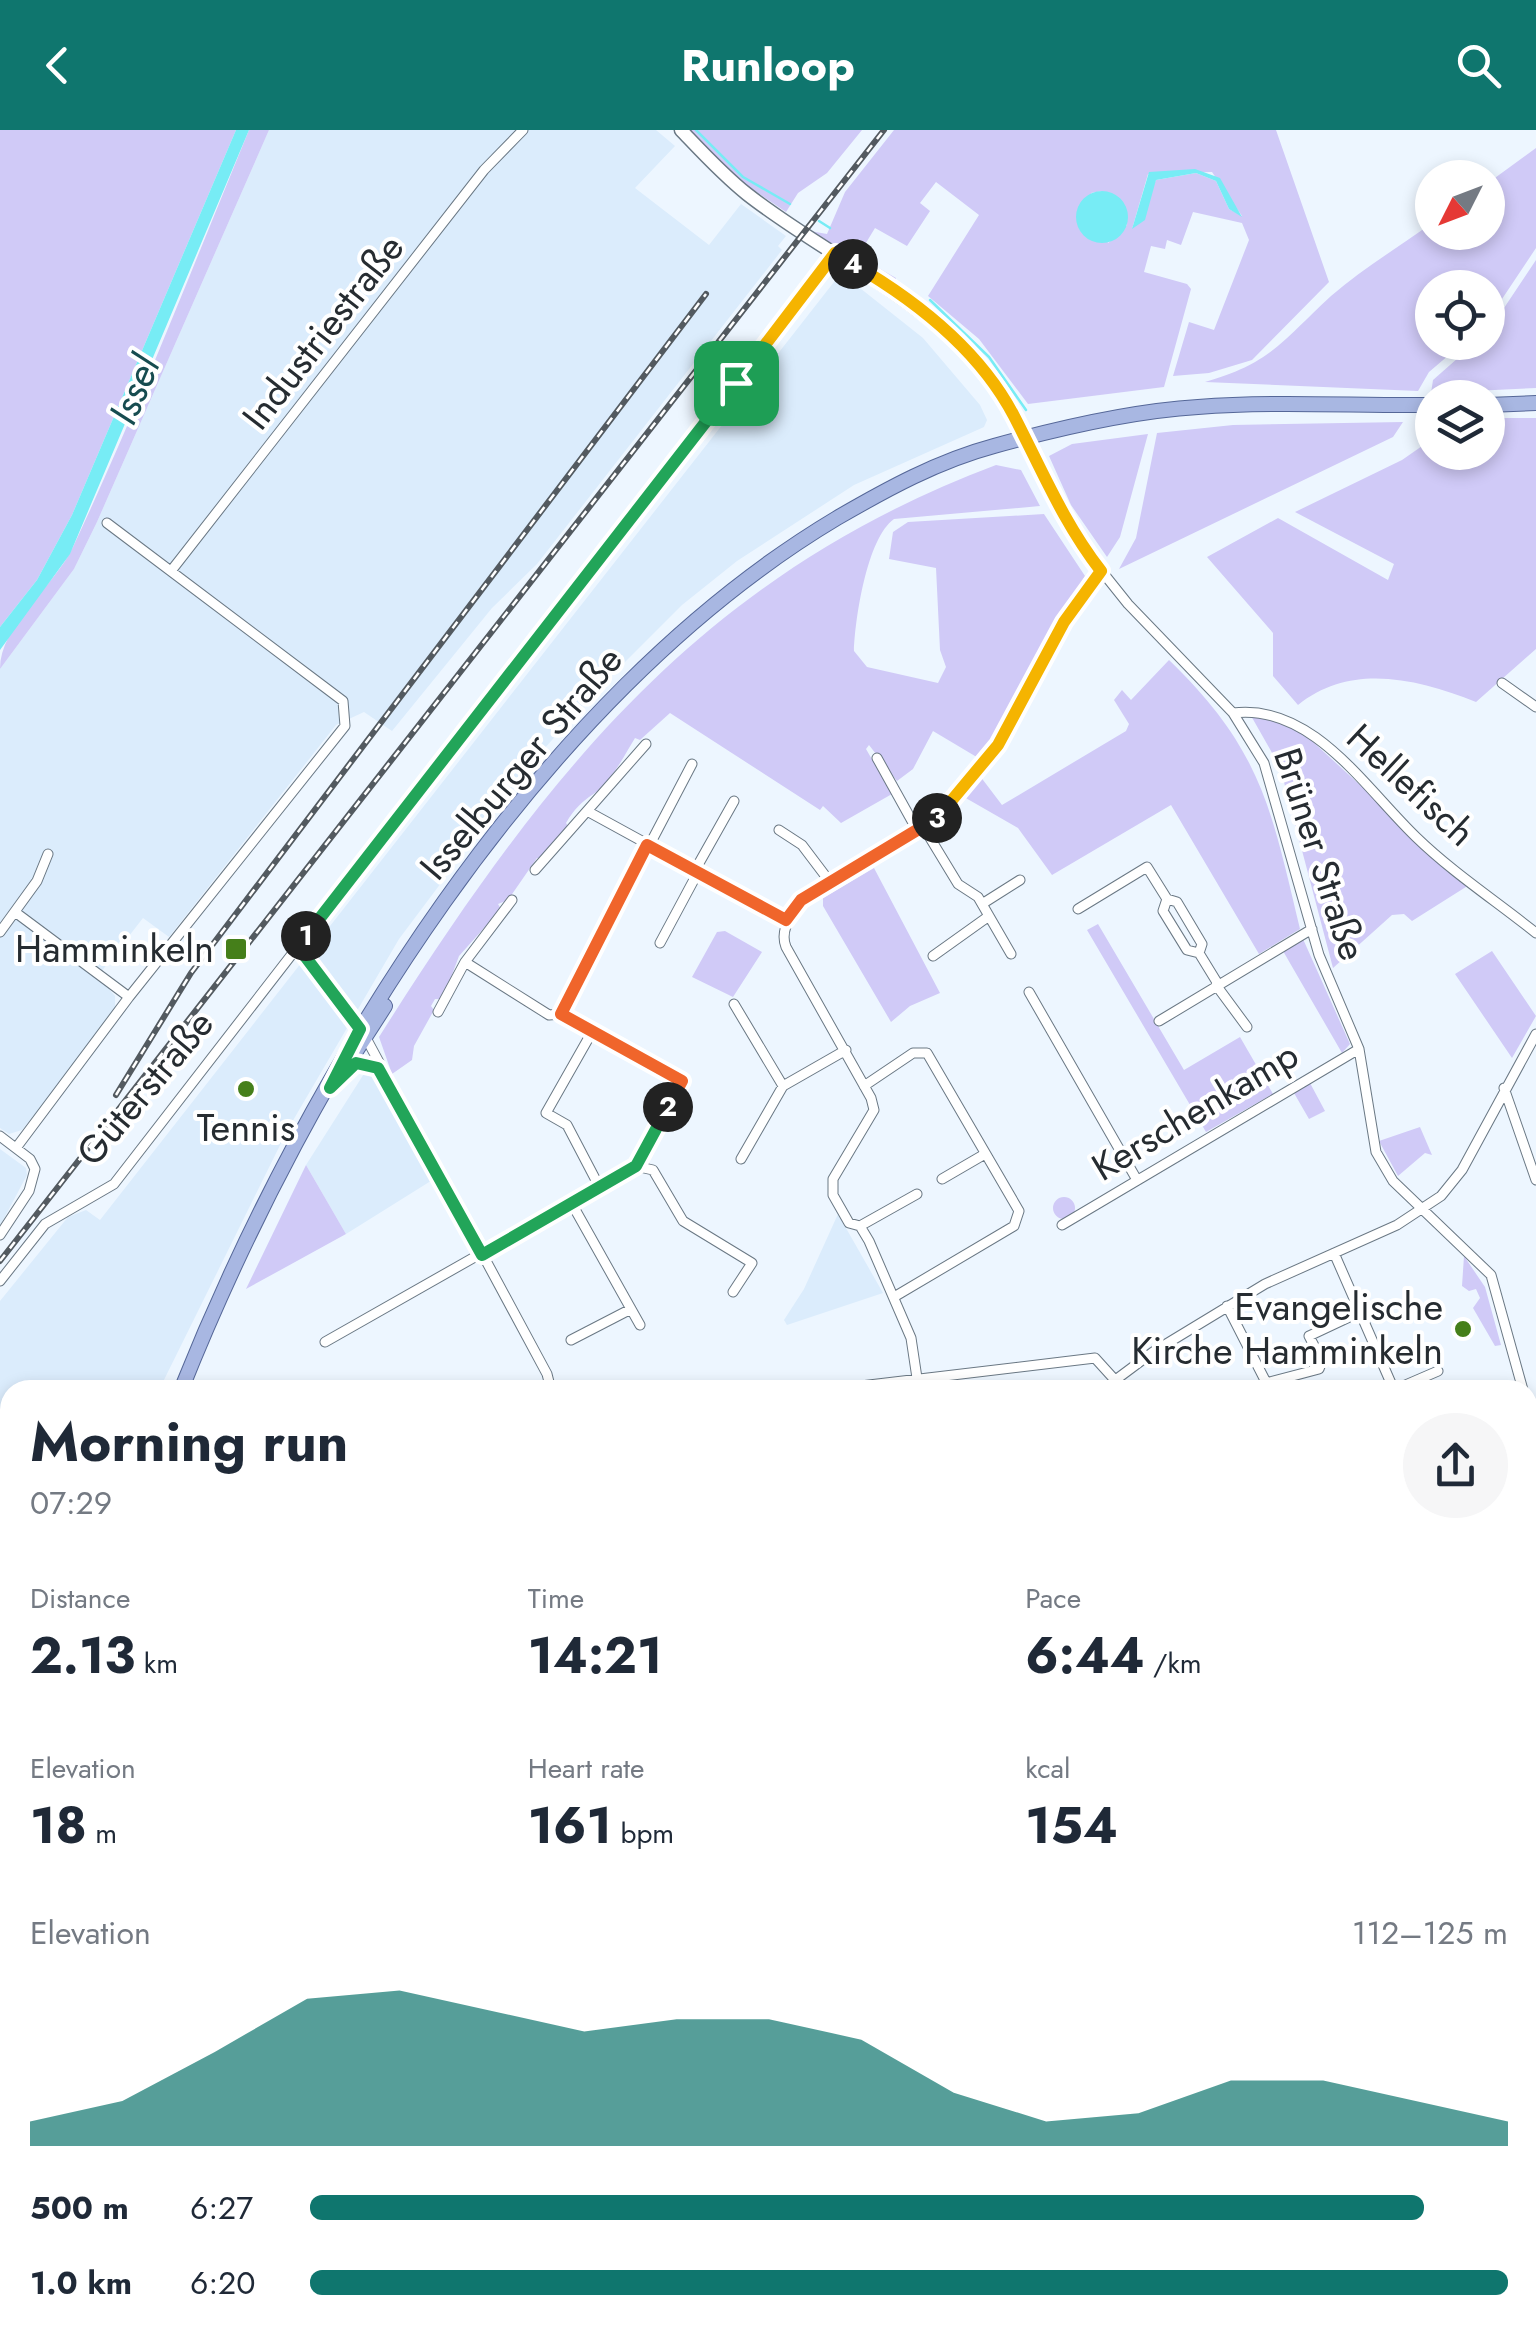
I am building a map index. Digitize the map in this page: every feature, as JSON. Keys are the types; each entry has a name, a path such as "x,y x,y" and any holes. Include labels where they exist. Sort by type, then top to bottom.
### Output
{"main road":[{"name":"Brüner Straße","path":"681,130 748,195 895,290 964,350 999,392 1024,439"},
{"path":"1505,404 1536,403"},
{"name":"Isselburger Straße","path":"185,1380 249,1238 330,1088 399,973 503,825 580,730 650,658 718,599 796,542 898,483 992,446 1196,407 1415,405"},
{"name":"Isselburger Straße","path":"330,1088 346,1071 363,1034"},
{"path":"346,1071 360,1063 378,1068"}],"street":[{"name":"Industriestraße","path":"171,571 484,170 523,130"},
{"name":"Güterstraße","path":"0,1281 45,1224 114,1184 835,253"},
{"name":"Brüner Straße","path":"1024,439 1065,520 1101,571 1233,714 1274,786 1312,928 1359,1049 1376,1152 1393,1182 1491,1276 1520,1380"},
{"path":"16,1148 129,997 345,726 343,702 107,522"},
{"path":"917,1194 860,1226 848,1223 838,1206 833,1180 874,1110 848,1063 846,1050 786,947 782,938 786,920 801,900 924,828 957,797 998,745 1064,622 1101,571"},
{"path":"1502,683 1536,707"},
{"name":"Hellefisch","path":"1233,714 1276,714 1294,722 1377,794 1417,838 1536,932"},
{"path":"535,870 646,744"},
{"path":"877,758 912,820 924,828 958,884 982,904 1012,954"},
{"path":"561,1014 692,764"},
{"path":"660,942 734,802"},
{"path":"588,811 786,920"},
{"path":"779,830 802,844 830,882"},
{"path":"0,932 38,881 48,854"},
{"path":"1078,909 1147,867 1166,899 1176,902 1202,944 1200,953 1217,984 1247,1027"},
{"path":"982,904 1020,880"},
{"path":"1166,899 1163,911 1186,950 1200,953"},
{"path":"438,1012 465,962 512,900"},
{"path":"15,912 129,997"},
{"path":"933,956 989,916"},
{"path":"1158,1020 1312,928"},
{"path":"298,947 363,1034 548,1380"},
{"path":"325,1342 636,1166 682,1081 561,1014 549,1015 465,962"},
{"path":"1029,992 1137,1180"},
{"path":"734,1004 783,1086"},
{"path":"592,1032 546,1113 567,1125 600,1188"},
{"path":"902,1380 1096,1358 1116,1379 1227,1306 1423,1210 1453,1184 1536,1034"},
{"name":"Kerschenkamp","path":"1062,1225 1359,1049"},
{"path":"741,1159 783,1086 846,1050"},
{"path":"864,1086 913,1053 927,1053 1019,1219 894,1296"},
{"path":"1504,1088 1536,1180"},
{"path":"0,1136 35,1169 29,1191 0,1234"},
{"path":"942,1179 985,1154"},
{"path":"636,1166 654,1170 683,1221 752,1262 733,1292"},
{"path":"572,1204 640,1326"},
{"path":"860,1226 911,1338 917,1378"},
{"path":"1334,1253 1390,1380"},
{"path":"1227,1306 1264,1380"},
{"path":"571,1340 631,1310"},
{"path":"1288,1380 1319,1369 1322,1361 1310,1336 1360,1312"},
{"path":"1417,1380 1438,1371"}],"shaded area":[{"path":"0,130 236,130 72,515 37,580 0,627"},
{"path":"249,130 269,130 97,522 74,569 0,669 9,637 73,547 142,392"},
{"path":"269,130 656,130 675,146 635,188 709,245 741,204 786,236 778,246 782,250 537,564 492,608 392,731 364,712 336,725 169,937 143,918 101,972 114,983 109,989 115,996 115,1013 22,1130 9,1134 0,1128 0,669 74,569"},
{"path":"689,130 862,130 827,173 798,193 786,212 736,178"},
{"path":"894,130 1276,130 1329,282 1252,360 1209,373 1173,376 1189,322 1214,330 1249,240 1242,223 1193,212 1181,245 1167,240 1165,249 1151,246 1144,272 1187,284 1191,289 1164,387 1028,404 979,339 928,296 979,215 936,182 920,203 930,211 907,246 875,228 858,256 896,278 895,282 810,231 827,234 845,192","holes":["1212,172 1242,216 1229,209 1216,181 1196,173 1156,180 1132,229 1148,174","1102,191 1127,225 1108,243 1091,193"]},
{"path":"1536,148 1536,248 1505,294 1505,270 1415,270 1415,360 1443,360 1424,380 1415,380 1415,391 1205,382 1262,358 1343,286 1415,235 1415,250 1505,250 1505,171"},
{"path":"1536,260 1536,388 1505,389 1505,380 1433,380 1456,360 1505,360 1505,306"},
{"path":"841,273 923,338 980,405 987,420 984,427 854,485 737,561 682,605 592,695 528,767 399,939 288,1129 164,1380 0,1380 0,1301 68,1217 86,1210 100,1220"},
{"path":"1505,418 1536,418 1536,649 1476,702 1408,682 1362,679 1340,683 1298,705 1273,676 1273,633 1207,557 1278,518 1388,580 1394,564 1295,512 1415,451 1415,470 1505,470"},
{"path":"1403,422 1393,437 1119,569 1136,538 1157,433 1233,425"},
{"path":"1148,434 1120,537 1107,557 1071,505 1049,456 1072,444"},
{"path":"996,465 1021,470 1040,506 894,519 876,543 870,561 860,600 854,651 867,667 938,683 946,667 940,650 936,568 889,559 893,532 908,522 1044,514 1085,576 980,759 933,731 913,769 897,781 869,745 866,749 892,794 841,823 823,806 820,810 670,713 640,740 635,738 605,783 572,814 566,823 569,828 543,859 537,858 508,900 498,904 501,909 459,956 443,999 435,999 431,1006 434,1010 414,1046 412,1060 392,1074 379,1037 503,854 568,772 637,696 713,627 797,565 891,511"},
{"path":"1169,660 1225,723 1244,753 1270,814 1300,929 1259,954 1171,805 1052,875 1018,828 964,797 980,776 1002,805 1126,731 1129,724 1114,700 1122,690 1131,700"},
{"path":"1250,714 1294,728 1312,741 1469,885 1412,921 1404,914 1392,915 1333,968 1280,767"},
{"path":"874,868 940,993 910,1006 891,1022 823,906 823,898"},
{"path":"1098,924 1184,1070 1240,1037 1273,1094 1206,1132 1087,930"},
{"path":"725,931 762,952 733,997 692,977 717,932"},
{"path":"1303,939 1350,1044 1342,1053 1283,951"},
{"path":"1492,951 1536,1016 1512,1058 1455,974"},
{"path":"367,1069 434,1179 346,1234 306,1165"},
{"path":"1310,1083 1325,1111 1309,1119 1294,1093"},
{"path":"1420,1127 1432,1155 1425,1153 1398,1176 1379,1141"},
{"path":"0,1149 26,1168 27,1175 0,1226"},
{"path":"306,1165 346,1234 246,1289"},
{"path":"1064,1197 1072,1200 1072,1216 1064,1219 1056,1216 1053,1208 1056,1200"},
{"path":"838,1214 883,1293 787,1325 784,1320 804,1289"},
{"path":"1464,1256 1485,1287 1501,1345 1495,1346 1473,1308 1480,1298 1476,1289 1469,1291 1462,1286"}],"water":[{"name":"Issel","path":"236,130 249,130 70,554 0,650 0,627 37,580 72,515"},
{"path":"1195,169 1220,178 1242,217 1229,209 1216,181 1196,173 1156,180 1145,220 1132,229 1149,172"},
{"path":"1102,191 1120,199 1128,217 1120,235 1102,243 1084,235 1076,217 1084,199"}],"waterway":[{"path":"696,130 743,177 790,204"},
{"path":"819,221 830,228"},
{"path":"930,300 989,357 1026,410"}],"railway":[{"path":"0,1261 884,130"},
{"path":"116,1095 191,973 706,294"}],"place":[{"name":"Hamminkeln","path":"236,949"},
{"name":"Tennis","path":"246,1089"},
{"name":"Evangelische Kirche Hamminkeln","path":"1463,1329"}],"route":[{"path":"835,253 917,306 981,368 1014,415 1033,462 1065,520 1101,571 1088,583 1064,622 998,745 940,816 801,900 786,920 647,845 642,863 561,1014 682,1081 636,1166 482,1255 378,1068 356,1063 330,1088 360,1029 298,947 736,383 835,253"}]}
